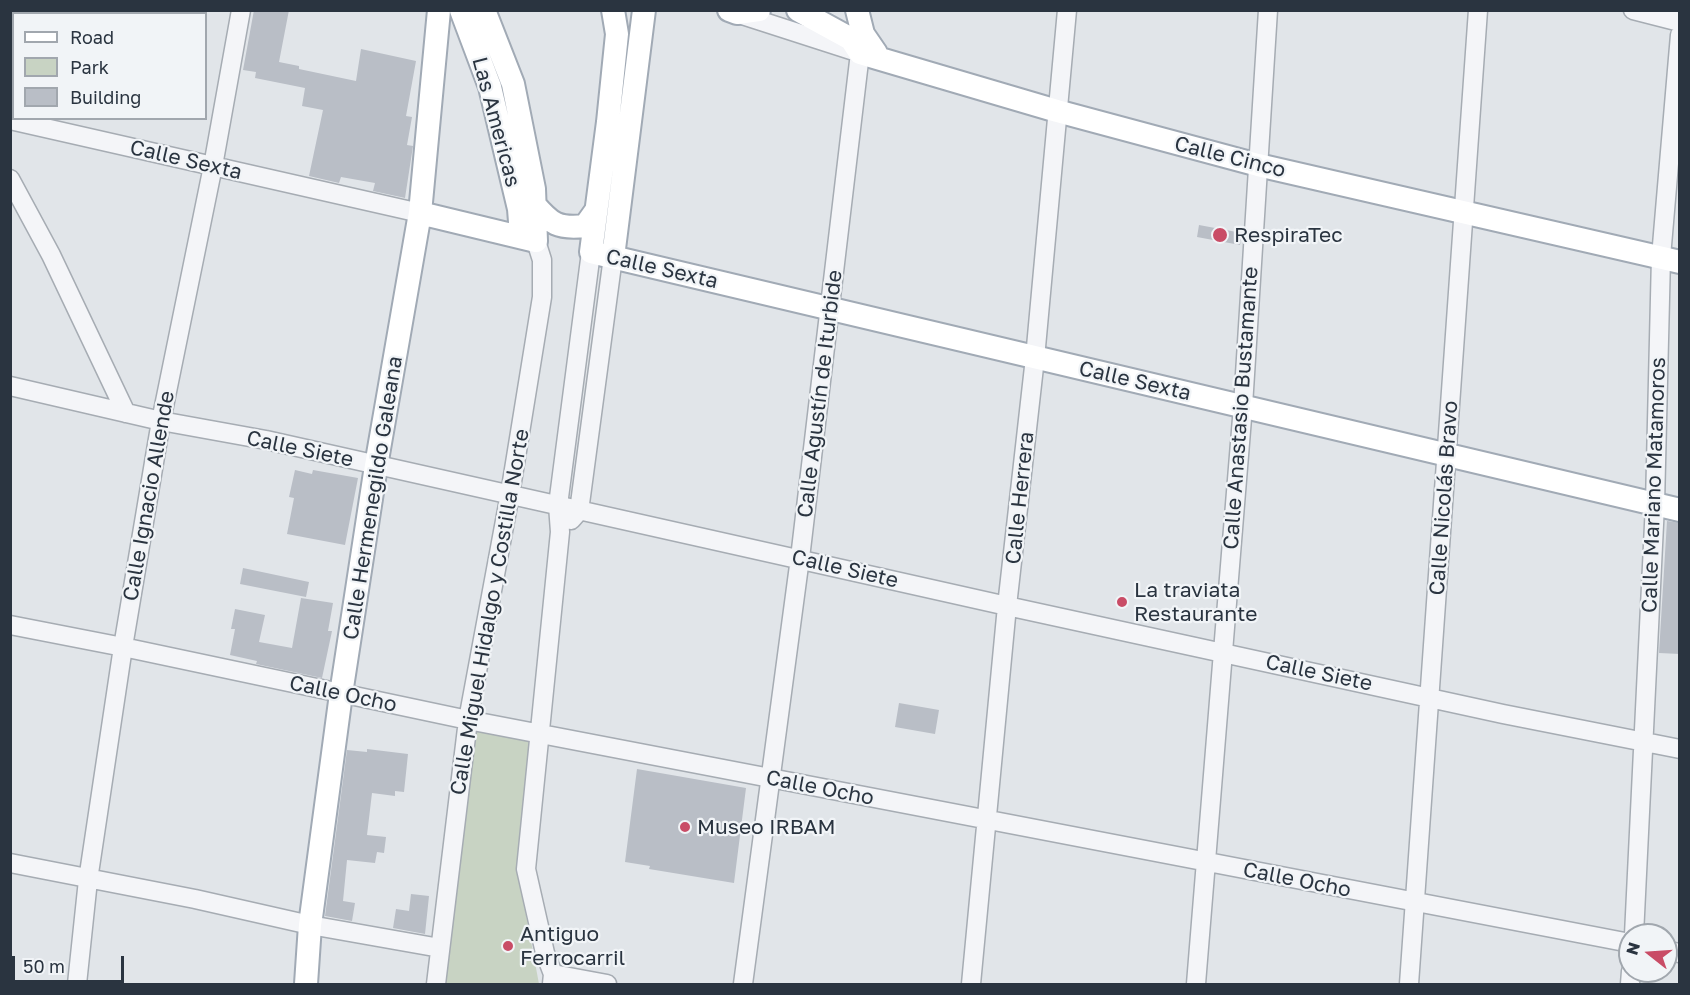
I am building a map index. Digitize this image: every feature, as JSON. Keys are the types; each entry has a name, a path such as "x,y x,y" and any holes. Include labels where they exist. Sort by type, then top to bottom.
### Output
{"main road":[{"name":"Calle Hermenegildo Galeana","path":"306,984 310,925 340,694 376,466 420,213 438,10"},
{"name":"Las Americas","path":"461,10 490,87 519,209 520,222 527,238"},
{"name":"Las Americas","path":"484,10 513,84 534,189 534,204 527,238"},
{"path":"613,10 617,34 618,124 613,257"},
{"name":"Calle Cinco","path":"798,10 868,48 1057,111 1258,165 1670,259"},
{"path":"857,10 868,48"},
{"path":"591,252 595,212 646,12"},
{"path":"437,41 447,33 454,33 474,43"},
{"path":"490,87 513,84"},
{"name":"Las Americas","path":"534,204 546,218 562,227 585,226 595,212"},
{"name":"Calle Sexta","path":"420,213 527,238"},
{"name":"Calle Sexta","path":"591,252 1680,510"}],"street":[{"name":"Calle Ignacio Allende","path":"77,984 88,880 123,646 161,421 213,166 241,10"},
{"name":"Calle Herrera","path":"971,984 1007,606 1035,358 1067,10"},
{"name":"Calle Anastasio Bustamante","path":"1196,984 1243,406 1268,10"},
{"name":"Calle Nicolás Bravo","path":"1409,984 1478,10"},
{"path":"1633,10 1680,22"},
{"path":"742,11 868,48"},
{"name":"Calle Mariano Matamoros","path":"1635,923 1680,35"},
{"name":"Calle Agustín de Iturbide","path":"743,984 800,558 829,309 868,48"},
{"name":"Calle Sexta","path":"10,120 420,213"},
{"path":"10,179 51,255 126,413"},
{"name":"Calle Miguel Hidalgo y Costilla Norte","path":"436,984 468,720 510,494 543,297 542,260 527,238"},
{"path":"591,252 558,506 560,532 526,869 527,883 552,979 607,984"},
{"path":"560,532 579,511 613,257"},
{"name":"Calle Siete","path":"10,386 161,421 266,440 1007,606 1680,749"},
{"path":"572,406 594,408"},
{"name":"Calle Ocho","path":"10,625 123,646 468,720 1618,941"},
{"path":"10,863 195,899 310,925 440,948"}],"green space":[{"path":"469,722 529,740 518,872 539,984 439,984"}],"building":[{"path":"254,10 289,10 279,62 299,66 299,69 356,81 361,49 416,61 406,116 412,117 407,145 413,146 405,198 373,191 375,183 341,177 339,183 309,176 323,110 302,106 305,88 255,78 256,72 243,70"},
{"name":"RespiraTec","path":"1199,225 1242,233 1240,245 1197,237"},
{"path":"295,470 312,474 313,470 358,478 345,545 287,534 294,498 289,497"},
{"path":"1667,521 1680,523 1680,654 1659,653"},
{"path":"243,568 309,582 306,597 240,584"},
{"path":"301,598 333,603 328,631 332,631 322,678 256,664 257,661 230,655 235,629 231,629 235,609 265,615 259,642 292,648"},
{"path":"899,703 939,710 935,734 895,727"},
{"path":"367,749 408,754 404,792 395,791 395,796 372,793 367,835 386,837 384,853 377,852 375,863 347,860 343,901 355,903 352,921 325,916 347,750 367,752"},
{"path":"637,769 746,788 734,883 649,869 650,866 625,862"},
{"path":"411,894 429,896 425,934 393,928 396,909 409,911"}],"place":[{"name":"RespiraTec","path":"1220,235"},
{"name":"La traviata Restaurante","path":"1122,602"},
{"name":"Museo IRBAM","path":"685,827"},
{"name":"Antiguo Ferrocarril","path":"508,946"}]}
